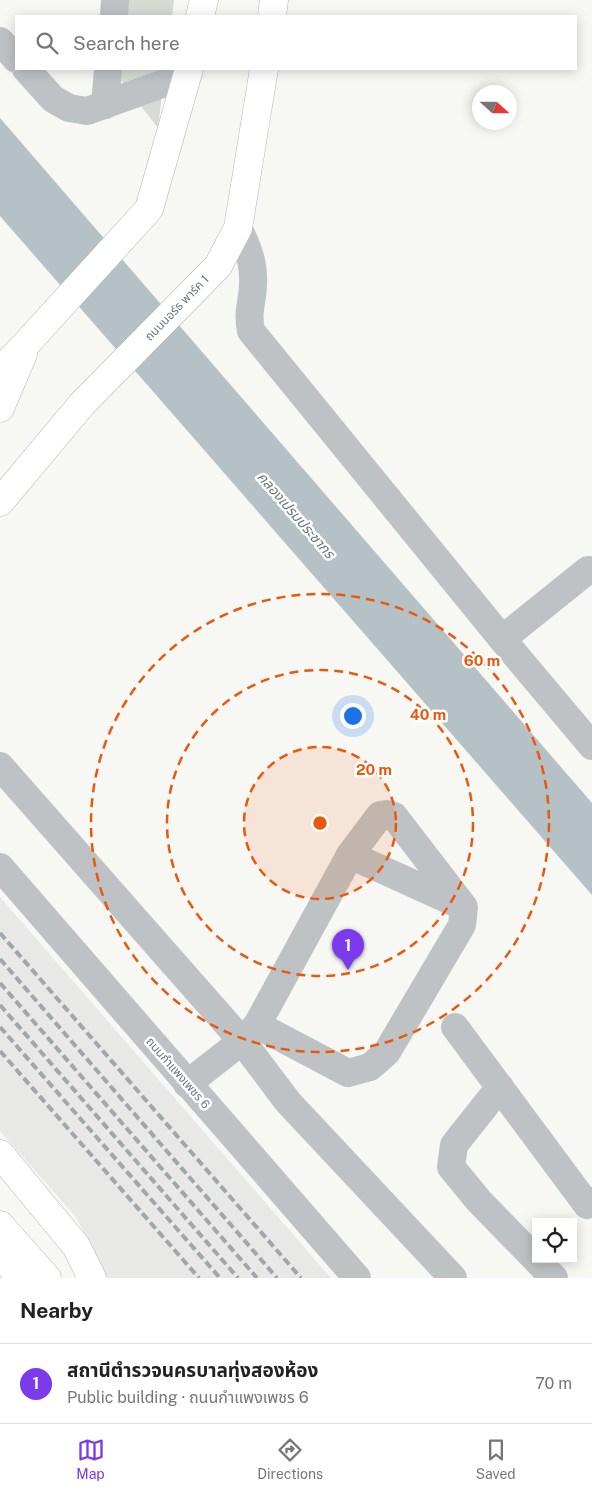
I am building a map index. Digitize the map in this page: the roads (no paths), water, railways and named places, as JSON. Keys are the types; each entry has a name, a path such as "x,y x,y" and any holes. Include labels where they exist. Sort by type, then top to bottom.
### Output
{"main road":[{"path":"272,15 274,0"},
{"name":"ถนนนอร์ธ พาร์ค 1","path":"0,502 82,404 218,266 238,228 264,70"},
{"path":"0,371 149,210 188,72"},
{"path":"0,408 26,344"},
{"path":"0,489 82,404"},
{"path":"0,1154 76,1246 92,1278"},
{"path":"0,1225 47,1278"},
{"path":"0,1254 21,1278"}],"street":[{"path":"114,15 115,0"},
{"path":"0,41 15,58"},
{"path":"27,70 53,99 69,108 87,111 188,72"},
{"path":"105,104 108,70"},
{"path":"238,228 248,248 253,267 253,294 248,317 251,331 502,639 592,746"},
{"path":"502,639 588,570"},
{"path":"0,766 250,1033 288,1102 453,1278"},
{"path":"187,1084 250,1033 350,855 380,815 388,814 394,816 464,907 462,925 387,1052 370,1068 348,1072 250,1033"},
{"path":"350,855 464,907"},
{"name":"ถนนกำแพงเพชร 6","path":"0,867 357,1278"},
{"path":"455,1027 590,1206"},
{"path":"500,1087 454,1145 451,1166 479,1201 554,1278"}],"water":[{"name":"คลองเปรมประชากร","path":"0,118 592,803 592,895 0,216"}],"railway":[{"path":"0,933 301,1278"},
{"path":"0,959 277,1278"},
{"path":"0,983 257,1278"},
{"path":"0,1005 238,1278"},
{"path":"0,1027 220,1278"},
{"path":"0,1051 199,1278"}],"place":[{"name":"สถานีตำรวจนครบาลทุ่งสองห้อง","path":"348,970"}]}
